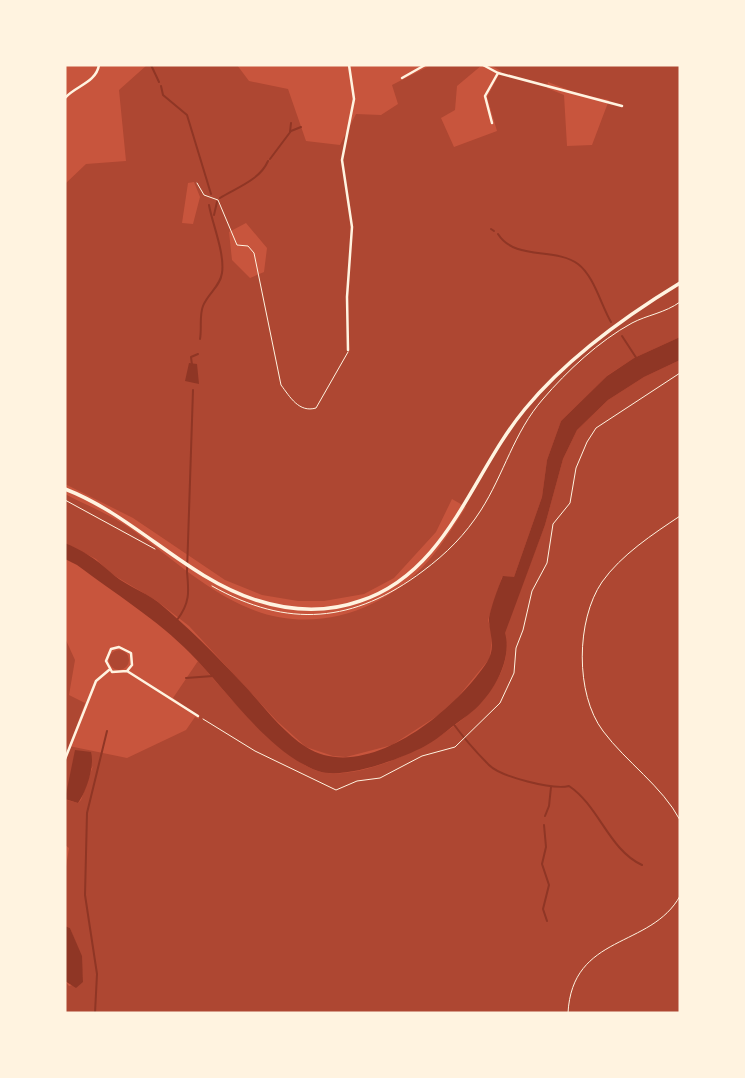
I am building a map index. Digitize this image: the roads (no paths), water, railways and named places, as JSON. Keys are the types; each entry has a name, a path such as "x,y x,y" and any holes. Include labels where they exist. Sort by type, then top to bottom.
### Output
{"main road":[{"path":"65,489 104,507 220,585 267,604 306,609 352,604 392,587 415,570 438,545 499,443 535,397 592,345 680,283"}],"street":[{"path":"65,98 85,85 97,72 99,65"},
{"path":"348,350 347,297 352,227 342,160 354,99 349,65"},
{"path":"402,78 425,65"},
{"path":"482,65 498,73 622,106"},
{"path":"492,123 485,96 498,73"},
{"path":"120,647 128,649 132,656 132,665 127,671 119,674 109,670 106,661 108,653 120,647"},
{"path":"65,759 85,703 96,681 109,670"},
{"path":"127,671 198,716"}],"lane":[{"path":"197,183 204,195 218,200 237,245 248,246 254,253 281,385 291,399 302,408 316,408 348,350"}],"waterway":[{"path":"151,65 159,82"},
{"path":"161,86 163,95 187,115 211,194"},
{"path":"290,132 291,123"},
{"path":"270,159 291,131 301,127"},
{"path":"220,198 254,178 268,161"},
{"path":"214,215 217,202"},
{"path":"200,339 203,306 222,273 220,247 209,205"},
{"path":"498,234 514,248 558,256 578,264 593,283 611,322"},
{"path":"622,336 637,359"},
{"path":"192,365 191,357 198,354"},
{"path":"177,620 186,603 188,591 193,390"},
{"path":"186,678 213,676"},
{"path":"452,722 474,750 495,770 540,784 569,786 588,805 621,849 642,865"},
{"path":"95,1013 97,974 85,895 87,813 107,731"},
{"path":"545,816 551,787"},
{"path":"544,825 546,847 542,864 549,885 543,909 547,921"}]}
